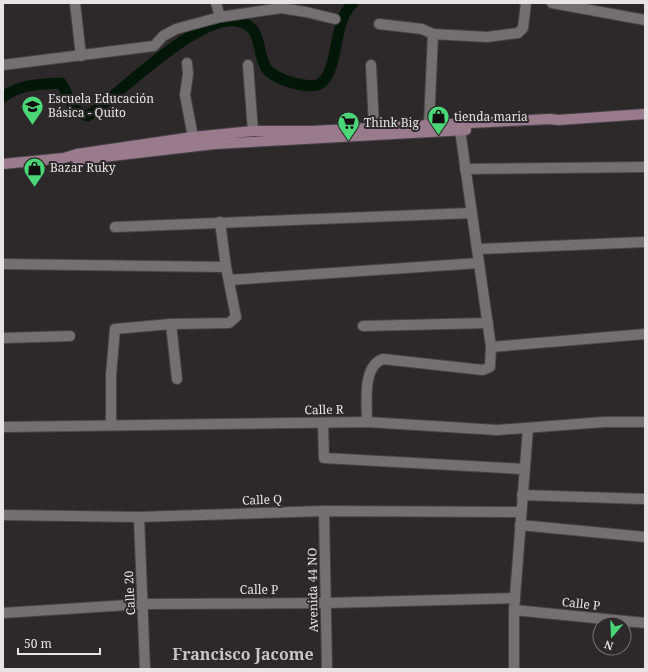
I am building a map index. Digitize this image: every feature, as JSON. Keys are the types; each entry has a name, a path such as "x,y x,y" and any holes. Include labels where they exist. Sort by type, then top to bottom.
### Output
{"street":[{"path":"75,3 82,56"},
{"path":"216,3 220,16"},
{"path":"379,24 422,30 433,34 487,37 518,33 523,28 526,3"},
{"path":"552,3 645,20"},
{"path":"3,65 154,46 163,36 176,29 220,16 280,8 335,19"},
{"path":"429,124 433,34"},
{"path":"187,63 188,74 185,94 193,137"},
{"path":"248,65 254,131"},
{"path":"371,66 374,127"},
{"path":"64,158 80,160 374,127 550,118 558,120 645,114"},
{"path":"3,164 64,158 77,154 193,137 254,131 312,135 460,130 550,125 558,120"},
{"path":"367,422 368,373 376,362 383,359 483,370 490,367 491,347 488,323 460,130"},
{"path":"465,169 645,167"},
{"path":"115,227 471,213"},
{"path":"111,424 111,375 116,329 171,324 230,323 234,321 236,317 228,280 220,222"},
{"path":"478,249 645,242"},
{"path":"228,280 480,263"},
{"path":"3,264 226,267"},
{"path":"363,326 488,323"},
{"path":"171,324 177,379"},
{"path":"491,347 645,334"},
{"path":"3,338 70,336"},
{"name":"Calle R","path":"3,427 111,424 367,422 497,430 604,422 645,422"},
{"path":"323,423 324,458 524,469"},
{"path":"514,669 514,610 528,428"},
{"path":"522,495 645,499"},
{"name":"Calle Q","path":"3,515 139,516 324,511 521,512"},
{"name":"Avenida 44 NO","path":"324,511 328,669"},
{"name":"Calle 20","path":"139,516 145,669"},
{"path":"520,525 645,537"},
{"name":"Calle P","path":"3,613 143,604 515,598"},
{"name":"Calle P","path":"514,610 645,623"}],"waterway":[{"path":"3,97 16,89 23,87 38,84 61,83 74,108 82,114 88,116 159,58 200,30 219,23 236,21 245,24 255,33 263,62 270,72 292,83 309,86 316,85 321,83 329,72 342,21 353,3"}],"place":[{"name":"Escuela Educación Básica - Quito","path":"32,126"},
{"name":"tienda maria","path":"438,136"},
{"name":"Think Big","path":"348,142"},
{"name":"Bazar Ruky","path":"34,188"}],"district":[{"name":"Francisco Jacome","path":"243,654"}]}
